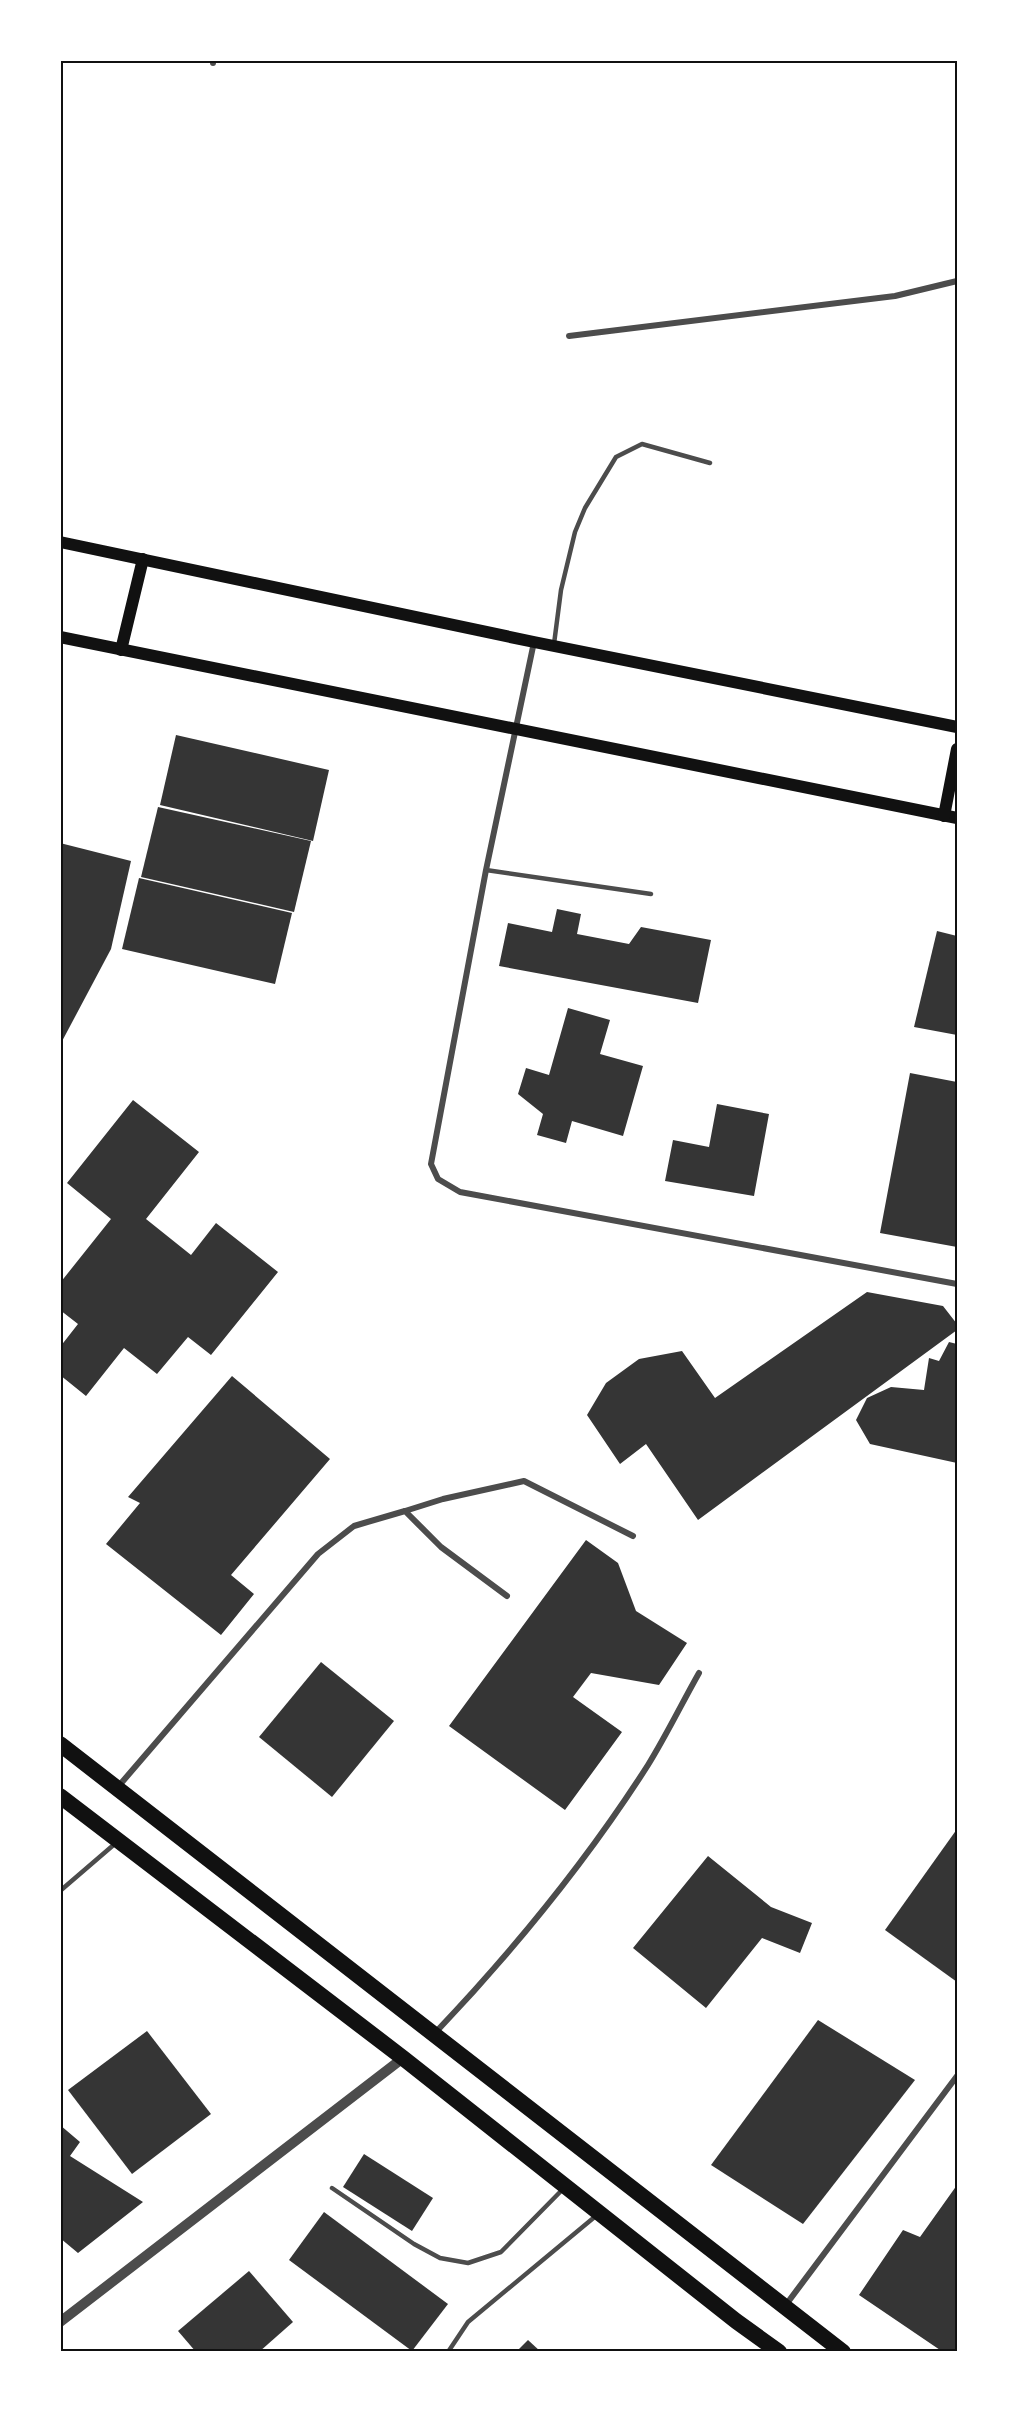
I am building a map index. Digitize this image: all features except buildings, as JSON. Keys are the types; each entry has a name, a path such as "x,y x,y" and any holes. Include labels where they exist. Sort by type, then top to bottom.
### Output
{"highway":[{"path":"60,1744 843,2352"},
{"path":"60,1796 403,2058 726,2314 779,2352"}],"main road":[{"path":"60,542 534,642 554,644 957,727"},
{"path":"121,650 143,559"},
{"path":"60,637 951,817 957,749"}],"street":[{"path":"569,336 896,296 957,281"},
{"path":"534,642 486,870 430,1164 438,1179 460,1192 957,1284"},
{"path":"117,1788 318,1554 354,1526 443,1500 524,1481 633,1536"},
{"path":"405,1511 441,1547 507,1596"},
{"path":"434,2034 486,1979 584,1859 648,1764 699,1673"},
{"path":"60,2322 403,2058"},
{"path":"785,2307 957,2076"}],"lane":[{"path":"554,644 561,590 575,532 585,508 616,457 642,444 710,463"},
{"path":"486,870 651,894"},
{"path":"60,1892 119,1840"},
{"path":"332,2188 440,2259 468,2263 501,2252 565,2187"},
{"path":"448,2352 468,2322 599,2213"}]}
